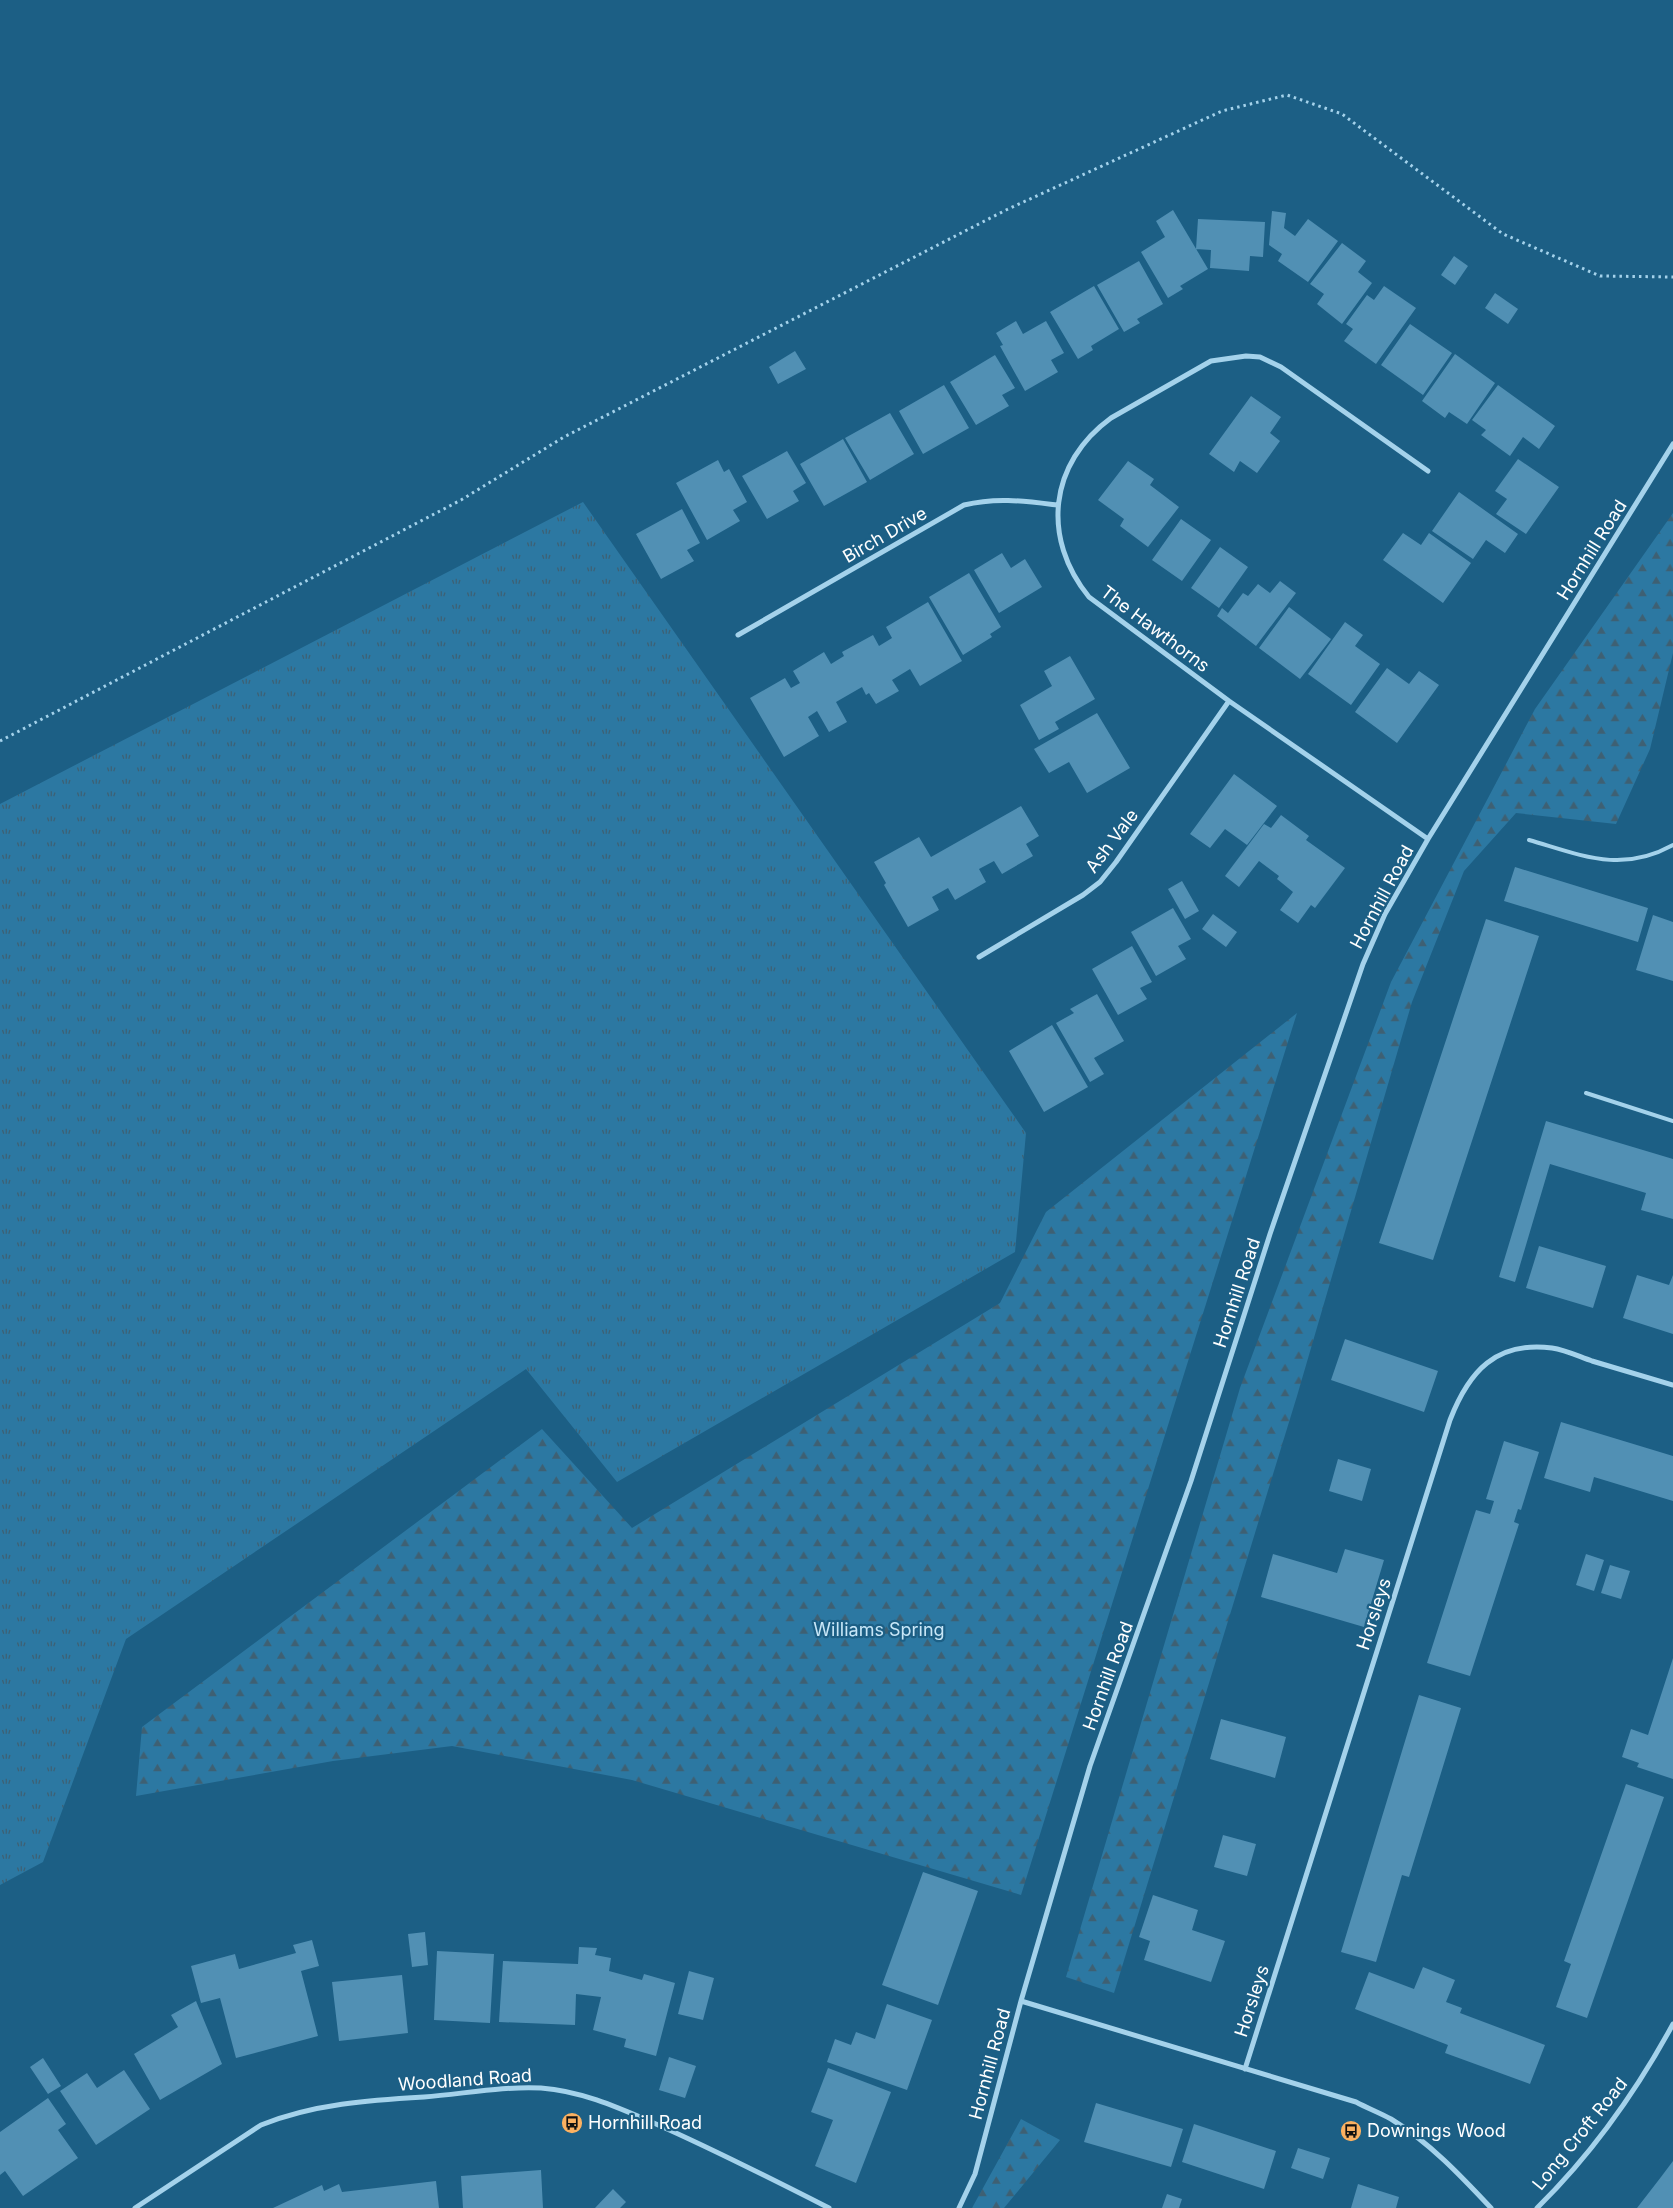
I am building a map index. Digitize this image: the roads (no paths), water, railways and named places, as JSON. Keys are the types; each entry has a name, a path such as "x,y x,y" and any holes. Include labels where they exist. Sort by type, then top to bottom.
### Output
{"street":[{"name":"The Hawthorns","path":"1428,471 1281,367 1260,357 1246,356 1211,361 1111,418 1097,428 1076,453 1067,470 1062,482 1057,505 1062,549 1079,585 1089,597 1229,701 1428,839"},
{"name":"Hornhill Road","path":"959,2208 975,2174 1021,2001 1090,1766 1192,1481 1270,1234 1363,964 1385,914 1428,839 1673,444"},
{"name":"Birch Drive","path":"738,635 964,505 985,500 1002,499 1057,505"},
{"name":"Ash Vale","path":"979,957 1083,895 1100,882 1229,701"},
{"name":"Horsleys","path":"1245,2069 1450,1420 1459,1397 1470,1378 1486,1363 1505,1352 1528,1347 1553,1348 1673,1385"},
{"path":"1021,2001 1356,2102 1391,2119 1423,2142 1460,2175 1491,2208"},
{"name":"Long Croft Road","path":"1537,2208 1587,2154 1622,2109 1653,2061 1673,2024"},
{"name":"Woodland Road","path":"135,2208 261,2125 278,2118 300,2112 372,2100 455,2095 510,2088 541,2088 569,2092 607,2103 720,2152 829,2208"}],"lane":[{"path":"1529,840 1591,858 1623,862 1656,855 1673,845"},
{"path":"1586,1093 1673,1121"}],"place":[{"name":"Hornhill Road","path":"572,2123"},
{"name":"Downings Wood","path":"1351,2131"}],"park label":[{"name":"Williams Spring","path":"879,1630"}]}
